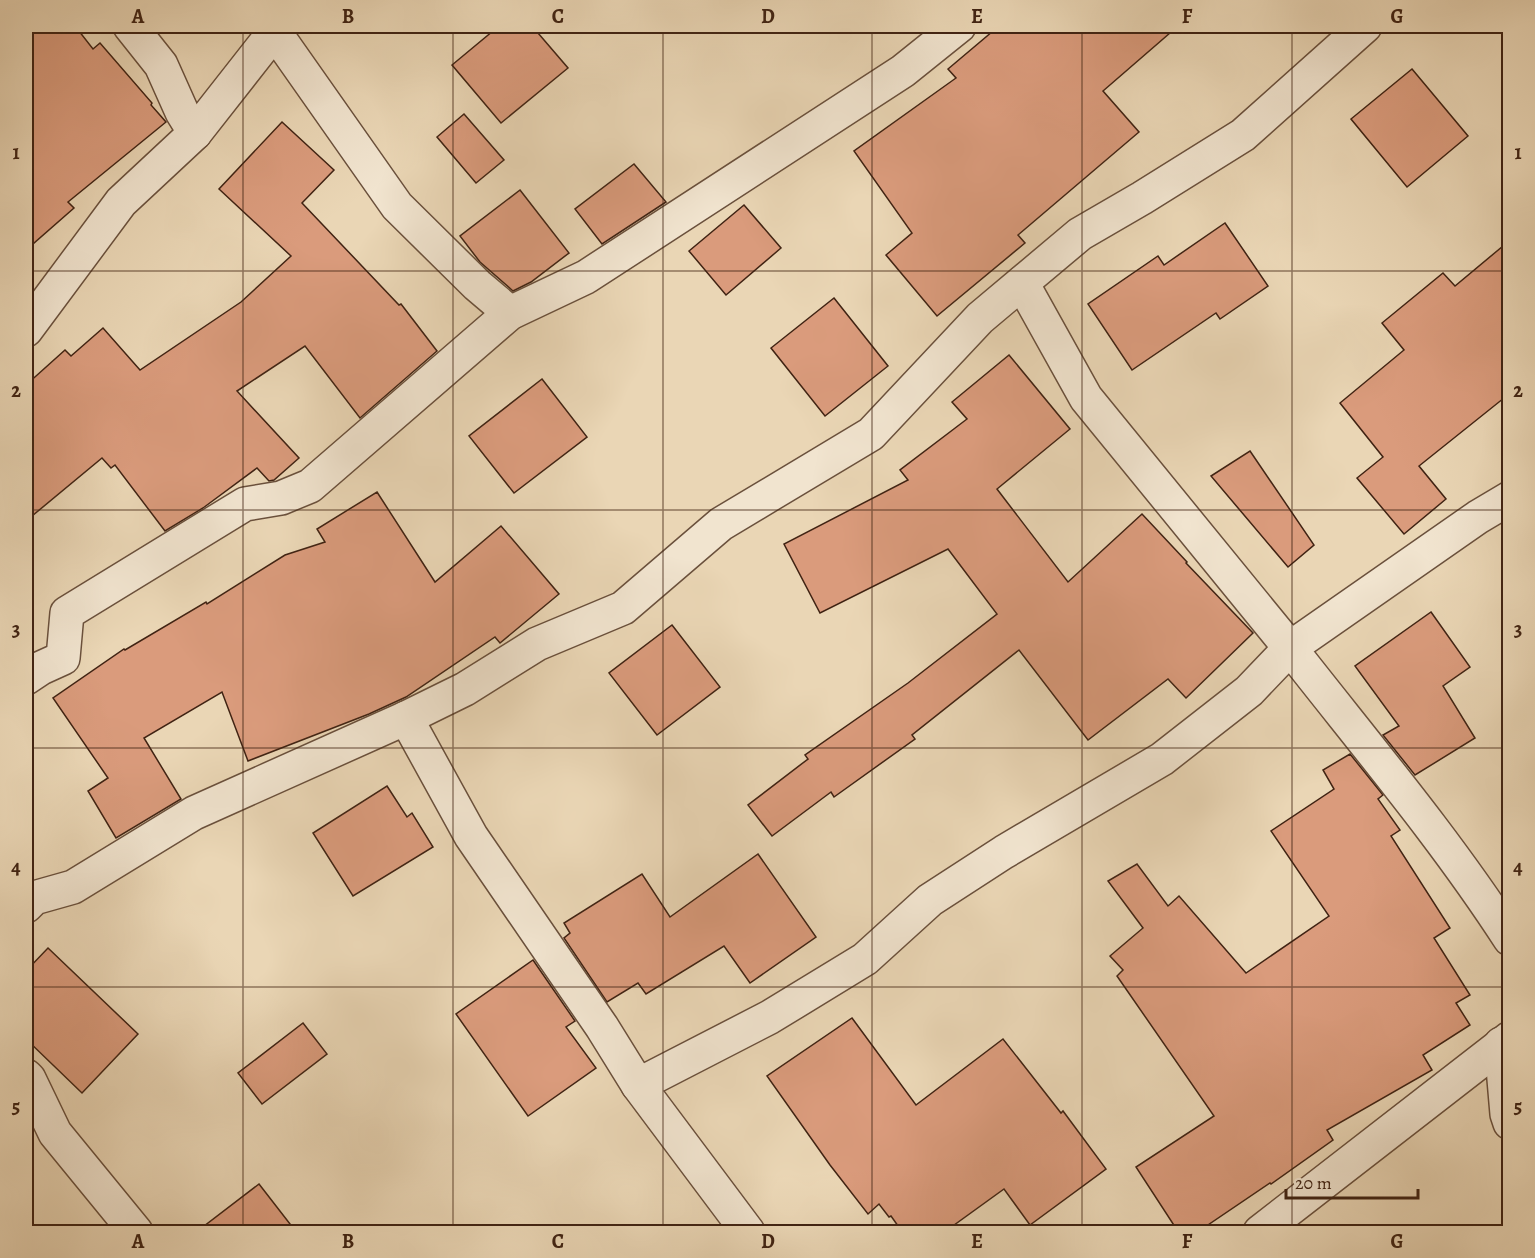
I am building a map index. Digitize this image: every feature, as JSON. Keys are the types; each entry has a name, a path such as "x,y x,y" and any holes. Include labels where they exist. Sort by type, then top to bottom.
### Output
{"street":[{"path":"130,26 161,65 182,112 195,133"},
{"path":"26,678 63,658 67,613 245,504 281,498 310,486 510,313 586,277 903,71 959,26"},
{"path":"26,906 34,898 73,887 194,813 406,718 465,689 537,644 623,608 721,524 871,434 980,318 1080,234 1243,135 1365,26"},
{"path":"26,330 121,202 195,133 276,28 397,206 477,285 510,313"},
{"path":"1022,283 1086,398 1290,648 1397,784 1479,892 1509,939"},
{"path":"638,1085 770,1017 865,959 930,900 1004,852 1162,759 1249,691 1290,648 1478,517 1509,498"},
{"path":"406,718 471,836 583,998 638,1085 748,1233"},
{"path":"1505,1041 1509,1123"},
{"path":"1260,1233 1505,1041"},
{"path":"26,1076 55,1133 136,1233"}],"building":[{"path":"26,26 75,26 93,49 100,43 166,122 68,202 74,208 26,250"},
{"path":"499,26 532,26 568,68 501,123 452,65"},
{"path":"999,26 1178,26 1103,91 1139,132 1018,235 1025,243 937,316 886,255 912,233 854,151 956,78 948,69"},
{"path":"1412,69 1468,136 1407,187 1351,119"},
{"path":"464,114 504,160 476,183 437,137"},
{"path":"282,122 334,170 302,203 399,305 401,304 437,351 360,418 305,346 237,391 299,458 274,480 269,481 257,468 203,508 165,531 115,465 111,468 102,458 26,521 26,385 65,350 71,356 103,328 140,370 241,302 291,256 219,189"},
{"path":"634,164 666,202 602,244 575,209"},
{"path":"520,190 569,253 531,282 513,291 480,262 460,236"},
{"path":"744,205 781,248 726,295 689,251"},
{"path":"1225,223 1268,286 1220,319 1216,313 1132,370 1088,304 1158,256 1164,265"},
{"path":"1509,241 1509,394 1419,466 1446,499 1404,534 1357,478 1383,457 1340,403 1404,350 1382,323 1443,273 1455,286"},
{"path":"834,298 888,366 825,416 771,348"},
{"path":"1009,355 1070,429 997,489 1068,582 1142,514 1253,633 1186,698 1168,679 1088,740 1019,650 912,735 915,739 834,797 831,792 772,836 748,805 808,759 805,755 908,683 997,614 948,549 820,613 784,544 908,480 900,470 967,419 952,402"},
{"path":"542,379 587,437 514,493 469,436"},
{"path":"1250,451 1314,545 1288,567 1211,476"},
{"path":"377,492 435,582 501,526 559,594 500,643 495,637 406,697 369,714 248,761 222,692 144,738 181,799 116,838 88,791 108,778 53,698 124,649 206,602 207,604 285,555 325,542 317,529"},
{"path":"1431,612 1470,667 1443,686 1475,738 1415,775 1383,735 1399,726 1355,666"},
{"path":"672,625 720,687 657,735 609,673"},
{"path":"1350,754 1383,795 1378,799 1400,830 1391,836 1450,928 1434,938 1470,995 1456,1003 1470,1025 1423,1055 1432,1070 1327,1130 1333,1140 1196,1233 1179,1233 1136,1167 1214,1116 1117,976 1123,970 1110,956 1143,928 1108,881 1137,864 1168,906 1179,896 1246,973 1329,916 1271,831 1334,789 1323,770"},
{"path":"387,786 407,817 412,813 433,847 353,896 313,833"},
{"path":"758,854 816,937 750,983 724,946 646,994 638,983 607,1002 564,938 570,933 564,923 642,874 670,917"},
{"path":"48,948 138,1034 82,1093 26,1039 26,971"},
{"path":"533,960 575,1021 566,1027 596,1068 528,1116 456,1014"},
{"path":"852,1018 916,1105 1003,1039 1061,1113 1063,1111 1106,1169 1030,1225 1004,1189 943,1233 903,1233 879,1204 868,1214 767,1076"},
{"path":"303,1023 327,1054 262,1104 238,1073"},
{"path":"259,1184 297,1233 195,1233"}]}
